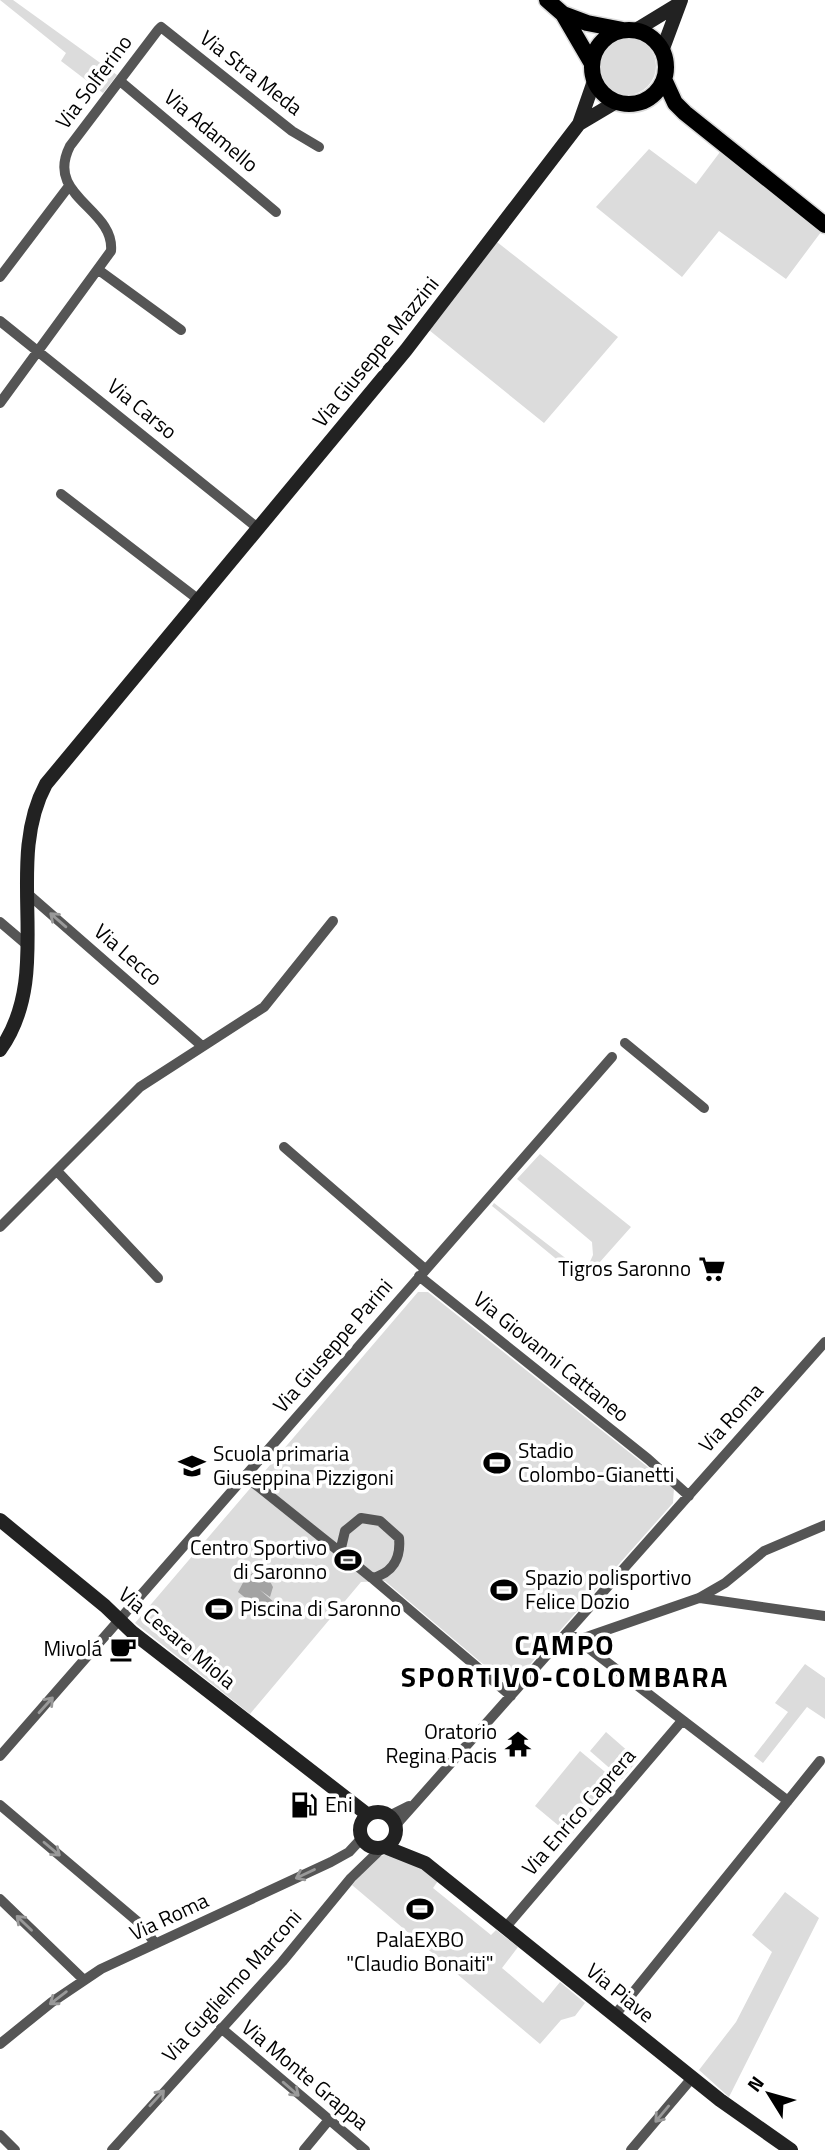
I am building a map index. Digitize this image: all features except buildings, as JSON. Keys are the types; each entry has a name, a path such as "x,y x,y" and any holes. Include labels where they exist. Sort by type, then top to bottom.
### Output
{"main road":[{"path":"547,0 563,14 592,62 594,81 599,90 616,102 626,104 645,100 660,88 664,79 665,60 656,41 629,30 587,23 563,14"},
{"path":"592,62 602,41 629,30"},
{"path":"664,79 674,103 685,113 825,225"},
{"path":"645,100 685,113"}],"street":[{"path":"629,30 679,2"},
{"path":"662,51 679,2"},
{"name":"Via Solferino","path":"69,186 64,176 65,156 161,27"},
{"name":"Via Stra Meda","path":"161,27 292,131 319,148"},
{"name":"Via Adamello","path":"120,81 276,212"},
{"path":"579,124 594,81"},
{"path":"579,124 616,102"},
{"name":"Via Giuseppe Mazzini","path":"0,1050 18,1017 27,945 31,820 46,784 406,350 579,124"},
{"path":"0,278 69,186 111,242 111,251 100,271 0,402"},
{"path":"100,271 181,330"},
{"name":"Via Carso","path":"0,321 259,529"},
{"path":"61,494 199,600"},
{"name":"Via Lecco","path":"28,894 202,1046"},
{"path":"0,1227 140,1087 264,1007 333,920"},
{"path":"0,922 27,945"},
{"path":"625,1042 704,1108"},
{"name":"Via Giuseppe Parini","path":"0,1756 612,1057"},
{"name":"Via Giovanni Cattaneo","path":"284,1147 422,1273 648,1459 689,1496"},
{"path":"57,1171 158,1278"},
{"name":"Via Roma","path":"393,1825 416,1803 825,1342"},
{"path":"245,1476 372,1578 511,1696"},
{"path":"340,1552 345,1531 361,1518 380,1521 394,1531 399,1538 397,1559 391,1570 372,1578"},
{"name":"Via Cesare Miola","path":"0,1520 178,1675 328,1787 365,1819"},
{"path":"578,1640 699,1598 725,1583 764,1551 825,1525"},
{"path":"699,1598 825,1616"},
{"path":"568,1632 681,1722 788,1801"},
{"name":"Via Enrico Caprera","path":"505,1928 681,1722"},
{"path":"615,2015 820,1762"},
{"path":"0,1805 145,1927 155,1944"},
{"path":"375,1812 393,1825 384,1847 369,1846 362,1839 365,1819 375,1812"},
{"name":"Via Piave","path":"393,1825 425,1863 692,2078 791,2150"},
{"name":"Via Roma","path":"0,2044 84,1980 331,1862 349,1852 362,1839"},
{"name":"Via Piave","path":"384,1847 425,1863"},
{"name":"Via Guglielmo Marconi","path":"112,2150 351,1878 384,1847"},
{"path":"0,1899 84,1980"},
{"name":"Via Monte Grappa","path":"221,2028 365,2150"},
{"path":"631,2150 692,2078"},
{"path":"304,2150 328,2121"},
{"path":"0,2135 15,2150"}],"shaded area":[{"path":"0,0 13,0 117,75 103,93 61,61 66,53"},
{"path":"627,37 638,39 651,50 656,66 654,77 643,90 627,95 616,93 603,82 598,66 600,55 611,42"},
{"path":"649,149 696,184 720,152 821,232 786,279 719,231 682,277 596,207"},
{"path":"497,242 618,337 544,423 429,330"},
{"path":"540,1154 631,1227 583,1281 492,1206 494,1203 577,1267 589,1264 593,1255 592,1242 517,1179"},
{"path":"418,1292 428,1292 674,1488 673,1503 510,1687 385,1581 361,1582 250,1714 135,1623"},
{"path":"258,1572 266,1574 273,1587 270,1597 260,1590 275,1603 266,1614 238,1592 247,1575"},
{"path":"805,1664 825,1678 825,1719 807,1707 763,1763 754,1756 788,1712 775,1703"},
{"path":"606,1732 638,1760 622,1779 590,1751"},
{"path":"580,1751 616,1781 571,1836 535,1806"},
{"name":"PalaEXBO \"Claudio Bonaiti\"","path":"387,1854 410,1858 438,1881 433,1888 491,1935 496,1930 518,1947 502,1968 543,2003 560,1982 585,2003 575,2016 561,2020 540,2044 352,1885 376,1858"},
{"path":"785,1892 819,1918 729,2097 699,2070 736,2022 772,1952 752,1935"}],"place":[{"name":"Tigros Saronno","path":"712,1269"},
{"name":"Stadio Colombo-Gianetti","path":"497,1463"},
{"name":"Scuola primaria Giuseppina Pizzigoni","path":"192,1466"},
{"name":"Centro Sportivo di Saronno","path":"348,1560"},
{"name":"Spazio polisportivo Felice Dozio","path":"504,1590"},
{"name":"Piscina di Saronno","path":"219,1609"},
{"name":"Mivolá","path":"123,1649"},
{"name":"Oratorio Regina Pacis","path":"518,1744"},
{"name":"Eni","path":"304,1805"},
{"name":"PalaEXBO \"Claudio Bonaiti\"","path":"420,1909"}],"district":[{"name":"CAMPO SPORTIVO-COLOMBARA","path":"565,1661"}]}
